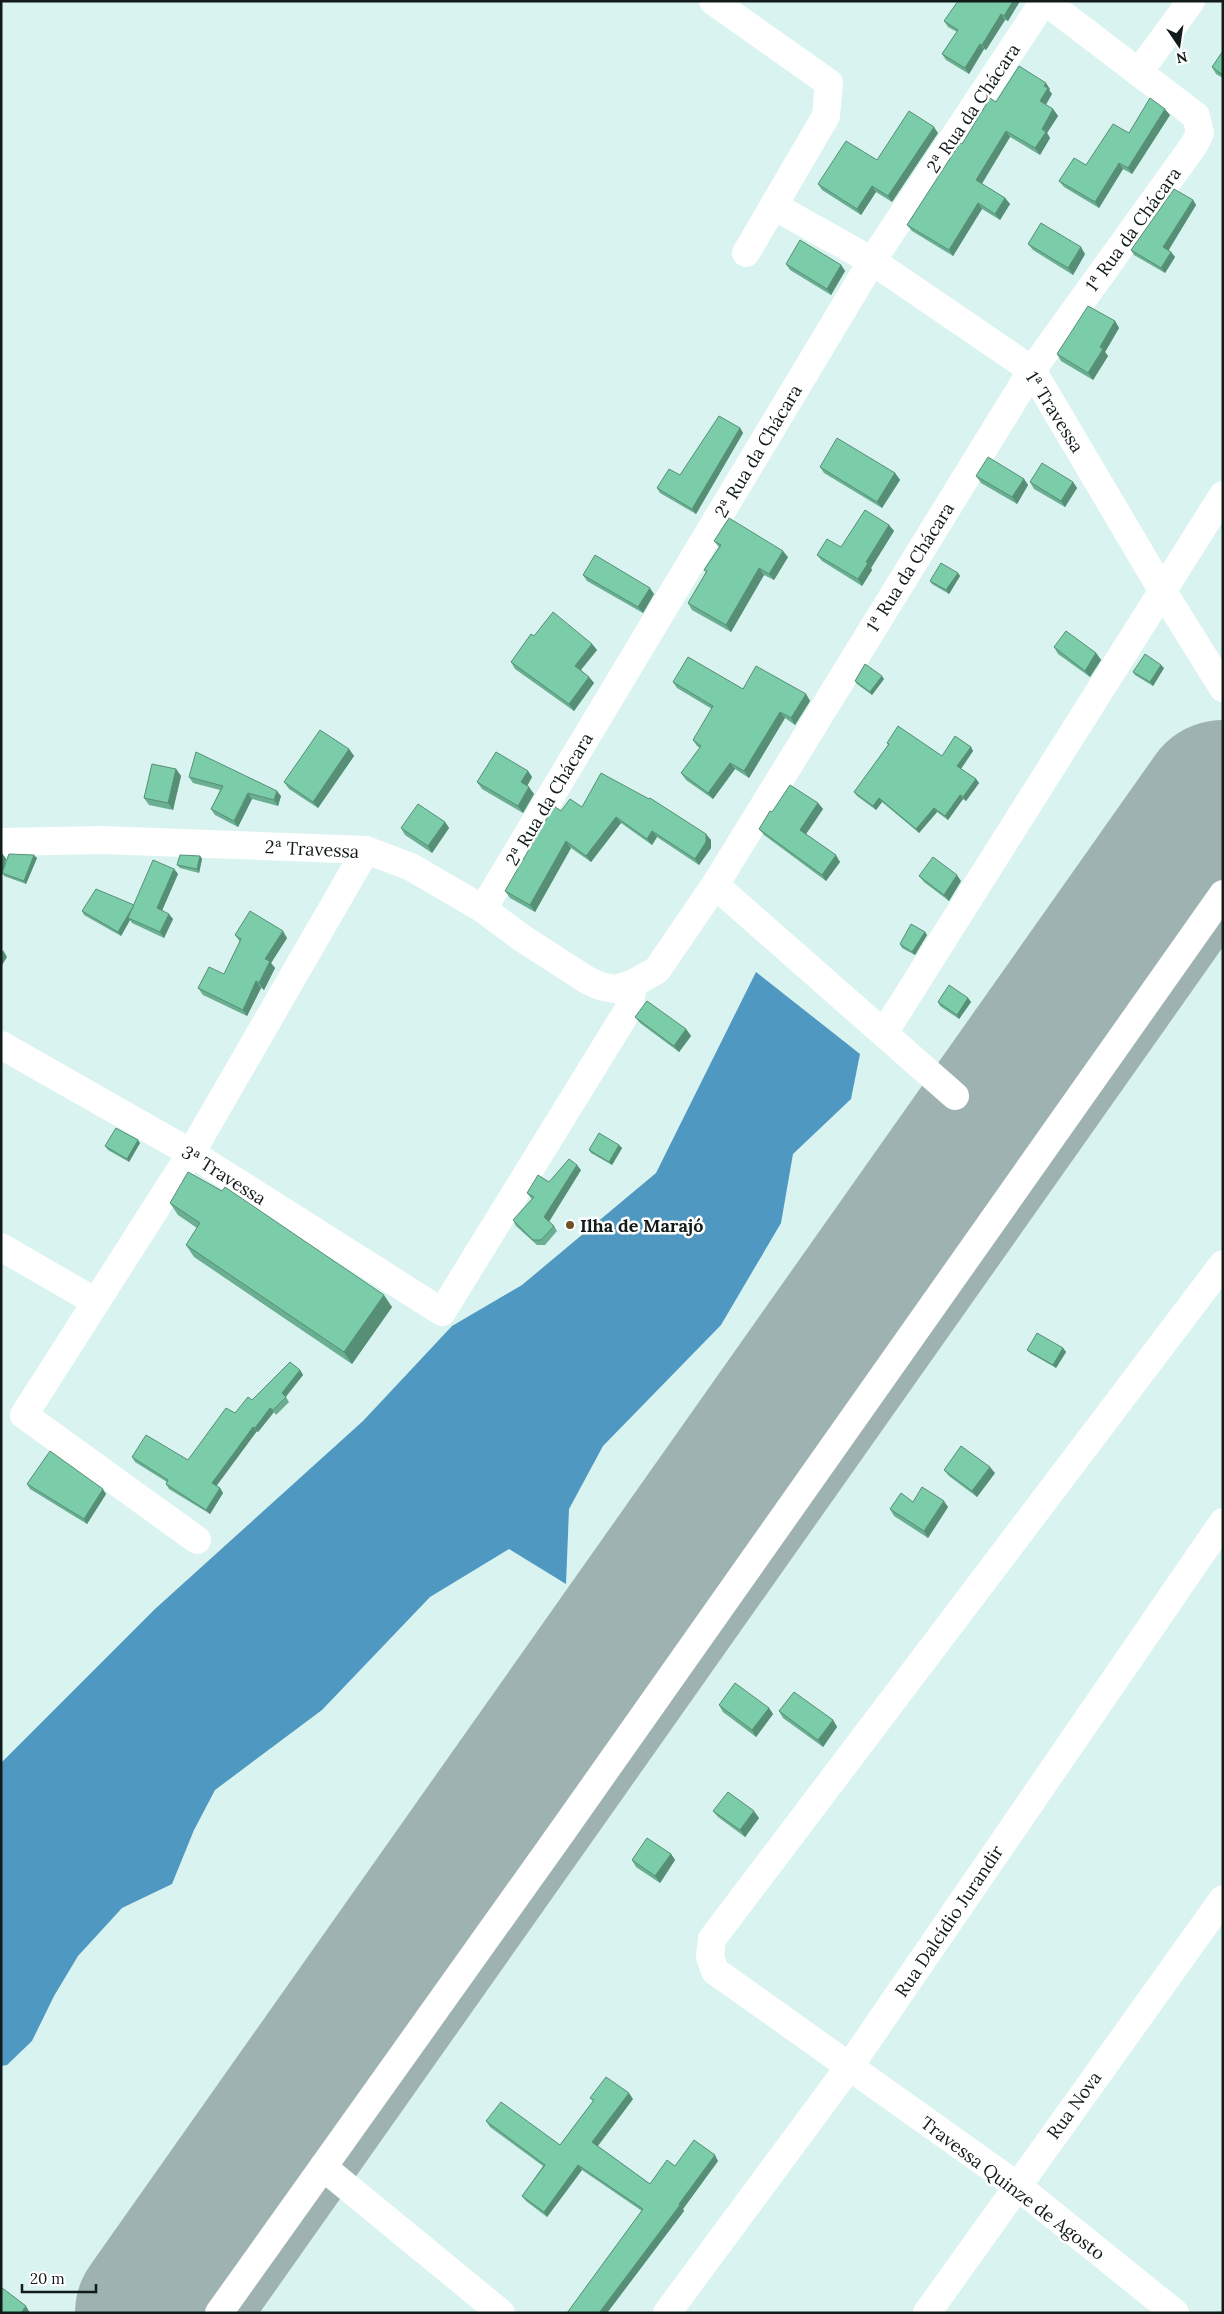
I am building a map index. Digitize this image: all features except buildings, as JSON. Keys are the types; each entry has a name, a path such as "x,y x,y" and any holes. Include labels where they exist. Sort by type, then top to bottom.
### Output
{"street":[{"path":"713,1 829,83 826,116 746,254"},
{"path":"1044,1 1196,116 1207,128"},
{"name":"2ª Rua da Chácara","path":"483,909 872,261 1044,1"},
{"path":"1139,72 1190,1"},
{"name":"1ª Rua da Chácara","path":"625,986 657,970 715,885 1032,370 1207,128"},
{"name":"1ª Travessa","path":"774,206 872,261 1032,370 1162,590 1223,688"},
{"path":"884,1033 1223,495"},
{"name":"2ª Travessa","path":"1,842 102,840 366,850 411,867 483,909 522,938 587,980 625,986"},
{"path":"197,1540 24,1414 191,1154 366,850"},
{"path":"715,885 955,1096"},
{"path":"218,2313 565,1827 1223,894"},
{"name":"3ª Travessa","path":"1,1045 191,1154 442,1312 628,1010 625,986"},
{"path":"1,1247 96,1302"},
{"name":"Travessa Quinze de Agosto","path":"1174,2313 1016,2185 715,1971 710,1957 712,1939 1223,1264"},
{"name":"Rua Dalcídio Jurandir","path":"667,2313 849,2067 1223,1522"},
{"name":"Rua Nova","path":"927,2313 1016,2185 1223,1899"},
{"path":"323,2167 501,2313"}],"water":[{"path":"756,972 860,1054 851,1099 793,1154 781,1223 721,1325 603,1446 569,1509 566,1584 509,1549 430,1597 322,1710 215,1790 194,1830 172,1884 122,1908 78,1956 54,1996 32,2041 7,2065 1,2066 1,1763 155,1609 363,1421 452,1326 522,1285 656,1173"}],"runway":[{"path":"158,2313 1223,803"}],"place":[{"name":"Ilha de Marajó","path":"570,1225"}]}
